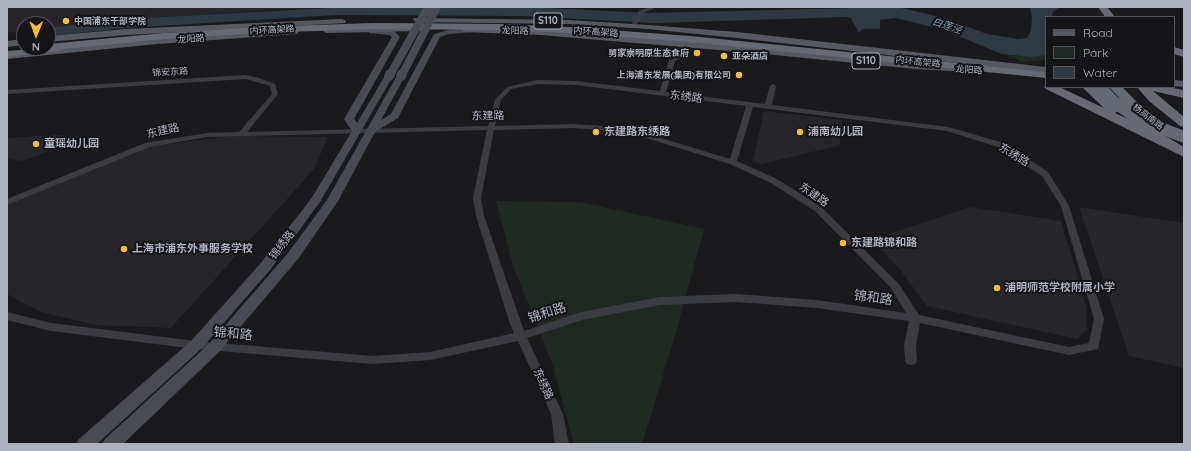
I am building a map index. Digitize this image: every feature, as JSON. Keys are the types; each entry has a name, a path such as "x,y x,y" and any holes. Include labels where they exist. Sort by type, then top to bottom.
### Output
{"highway":[{"name":"内环高架路","path":"56,40 261,26 369,23 474,23 569,28"},
{"name":"内环高架路","path":"56,46 228,32 400,26 569,28"},
{"path":"569,28 768,48"},
{"path":"7,54 228,32"},
{"name":"内环高架路","path":"768,48 1045,71"},
{"name":"内环高架路","path":"768,48 1045,76"},
{"path":"983,64 1045,64"},
{"path":"967,69 1015,77 1045,86"},
{"path":"1052,88 1166,142"},
{"path":"1089,88 1100,99 1121,115 1184,153"},
{"path":"1101,88 1114,101 1140,120 1154,127 1184,136"},
{"name":"杨高南路","path":"1116,88 1127,100 1143,113 1184,143"},
{"name":"杨高南路","path":"1127,88 1142,103 1158,109 1184,136"},
{"path":"1144,88 1158,109 1184,122"},
{"path":"1157,88 1184,94"},
{"path":"1167,88 1184,90"},
{"path":"1158,109 1184,118"}],"main road":[{"name":"锦绣路","path":"111,444 215,347 293,256 332,201 389,76 428,7"},
{"name":"锦绣路","path":"85,444 196,345 265,267 316,200 401,76 437,7"},
{"name":"龙阳路","path":"56,40 111,33 263,23 351,20 575,22 692,31 768,48 908,66 967,69 1045,76"},
{"name":"龙阳路","path":"7,54 248,34 332,30 533,31 768,48 880,51 1045,71"},
{"path":"332,30 382,31 396,36 349,119 364,130 395,116 437,36 448,32 471,30"},
{"path":"1163,88 1184,90"}],"street":[{"path":"635,23 641,12 655,7"},
{"path":"662,94 672,60 680,58"},
{"name":"锦安东路","path":"7,92 246,77 257,79 273,85 275,94 242,133"},
{"name":"东绣路","path":"562,444 557,414 515,324 480,216 477,198 498,100 509,88 538,82 576,83 662,94 702,95 750,105 948,129 1001,145 1045,174 1065,206 1099,319 1094,346"},
{"path":"768,107 773,86"},
{"path":"733,162 750,105"},
{"name":"东建路","path":"7,202 148,145 207,135 574,126 628,130 733,162 774,182 818,209 895,286 915,318"},
{"name":"锦和路","path":"7,316 51,328 215,347 373,360 430,356 521,336 581,316 660,301 736,298 817,304 915,318 1069,351 1094,346"},
{"path":"911,361 910,345 915,318"}],"shaded area":[{"name":"中国浦东干部学院","path":"7,7 397,7 292,9 163,17 56,27 56,16 16,16 16,32 7,33"},
{"name":"浦南幼儿园","path":"764,111 842,120 840,143 837,146 761,164 753,161"},
{"name":"童瑶幼儿园","path":"54,135 78,136 79,139 22,161 7,159 7,138"},
{"name":"上海市浦东外事服务学校","path":"231,136 328,137 314,169 171,328 96,325 41,312 7,294 7,205 152,146"},
{"name":"浦明师范学校附属小学","path":"970,207 1061,221 1086,306 1087,330 1077,339 927,306 901,271 873,239"},
{"path":"1079,207 1184,223 1184,368 1129,356"}],"green space":[{"path":"1002,54 1017,56 1045,55 1045,60 1021,62 1015,58"},
{"path":"496,201 580,202 704,229 675,336 642,444 574,444 552,363 513,266"}],"water":[{"name":"白莲泾","path":"348,7 545,8 650,13 897,7 944,18 987,34 1018,39 1027,38 1031,31 1032,17 1030,7 1066,7 1059,8 1053,12 1052,16 1045,16 1045,55 1031,57 1002,54 941,29 895,18 880,20 880,29 863,29 859,33 851,18 846,17 655,23 523,16 337,15 126,28 56,35 56,27 163,17"}],"place":[{"name":"中国浦东干部学院","path":"66,21"},
{"name":"舅家崇明原生态食府","path":"697,53"},
{"name":"亚朵酒店","path":"724,56"},
{"name":"上海浦东发展(集团)有限公司","path":"739,75"},
{"name":"东建路东绣路","path":"596,132"},
{"name":"浦南幼儿园","path":"800,132"},
{"name":"童瑶幼儿园","path":"36,144"},
{"name":"东建路锦和路","path":"843,243"},
{"name":"上海市浦东外事服务学校","path":"124,249"},
{"name":"浦明师范学校附属小学","path":"997,288"}]}
